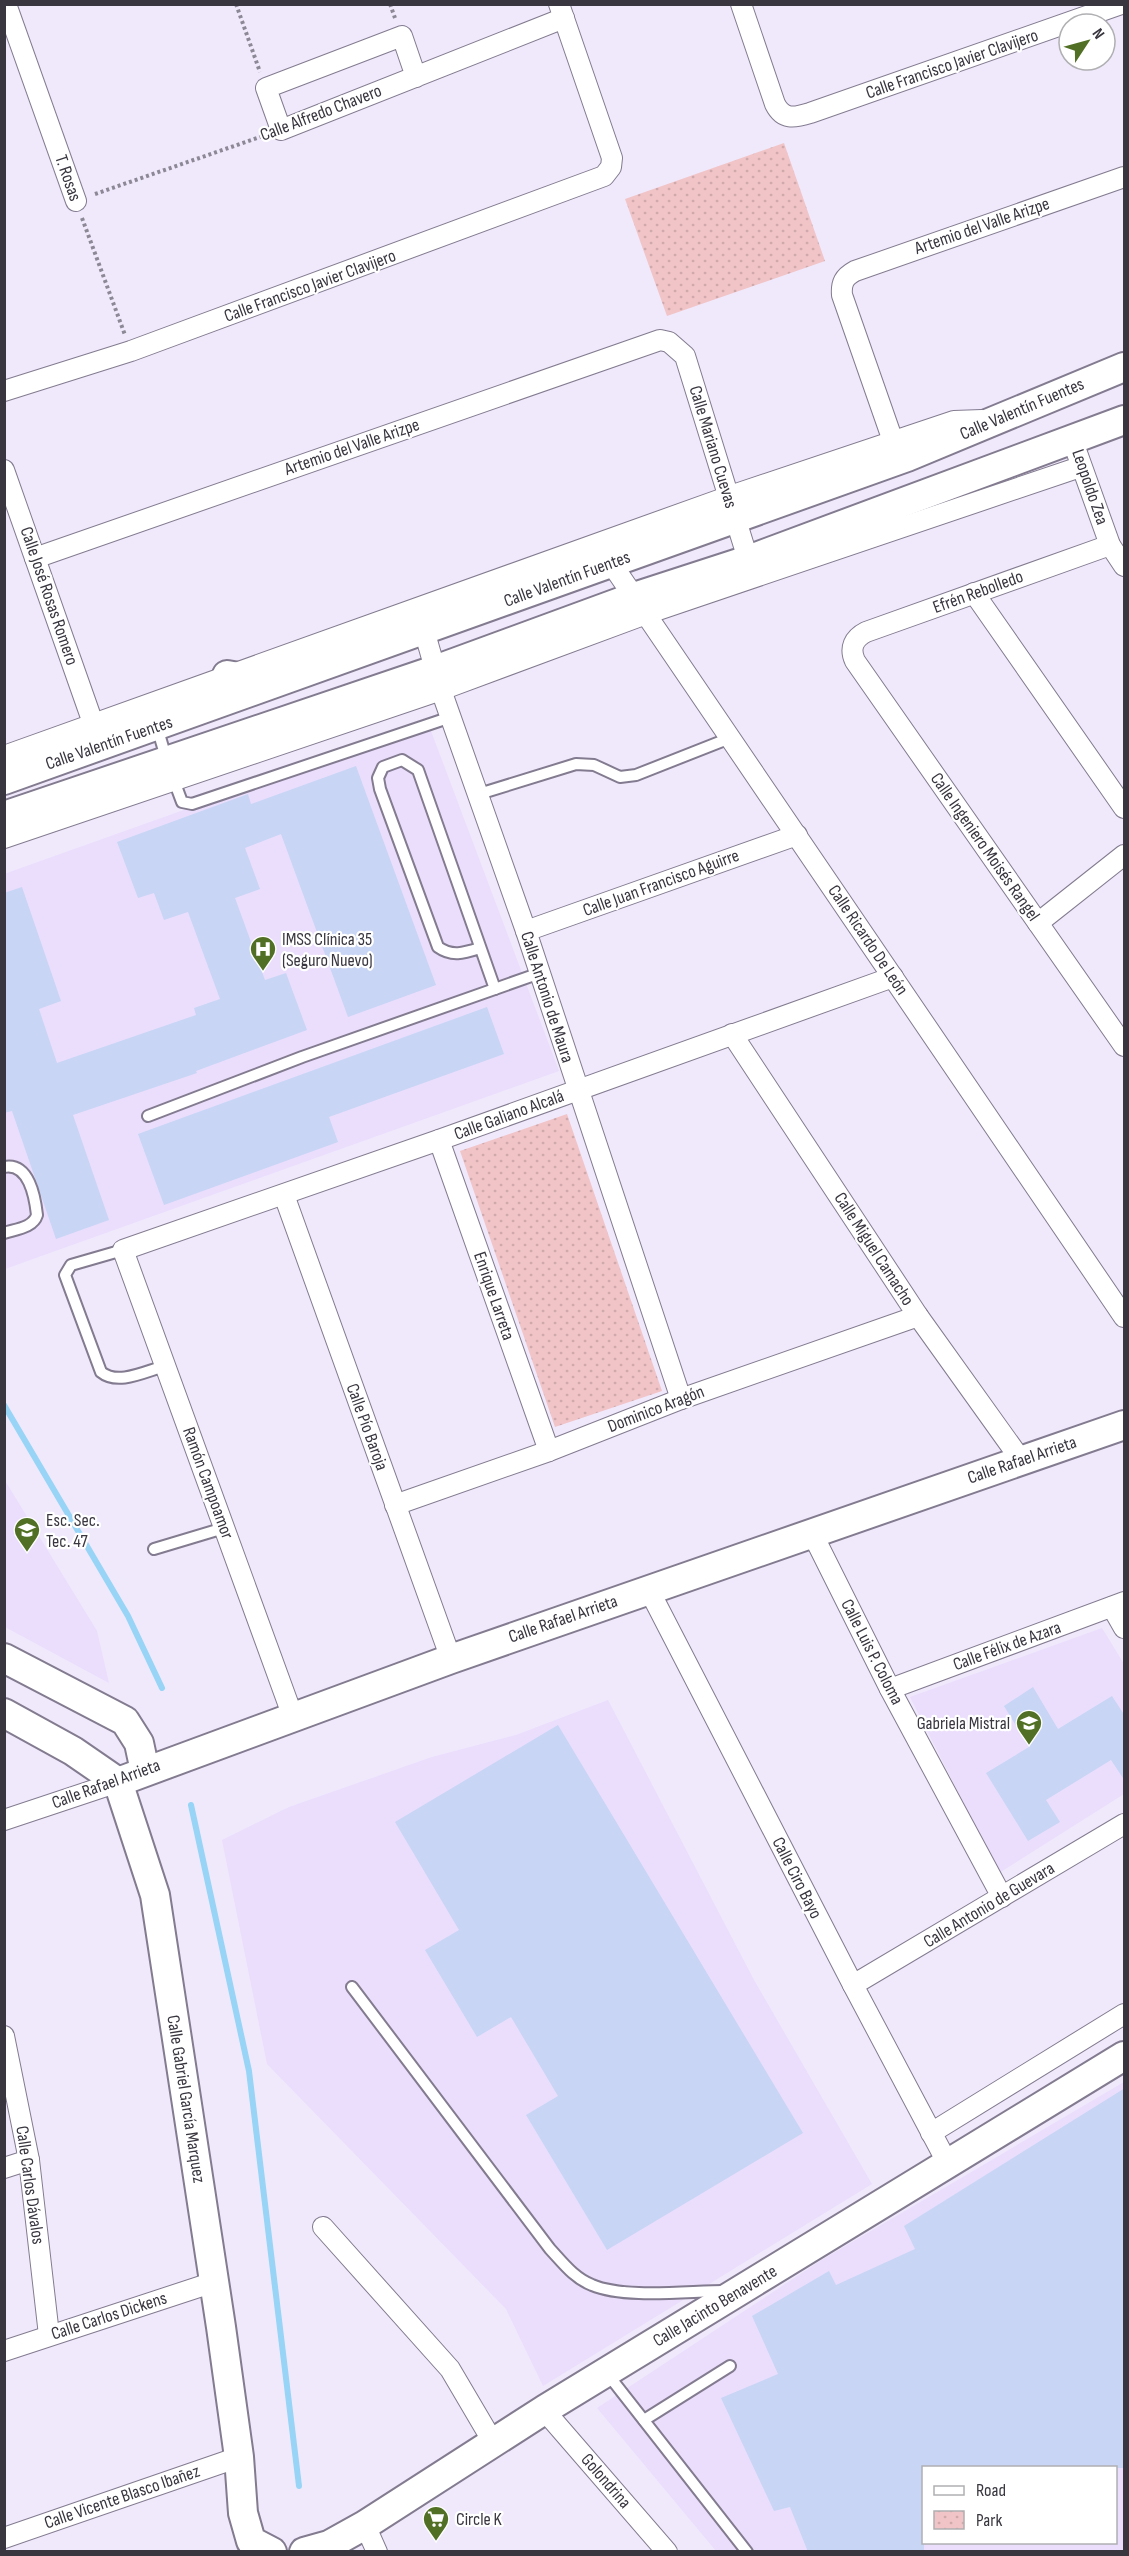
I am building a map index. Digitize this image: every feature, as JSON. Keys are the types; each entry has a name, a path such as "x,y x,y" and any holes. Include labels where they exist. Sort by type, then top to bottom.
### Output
{"street":[{"name":"T. Rosas","path":"6,4 76,201"},
{"name":"Calle Francisco Javier Clavijero","path":"741,4 775,104 782,114 796,117 1121,4"},
{"name":"Calle Francisco Javier Clavijero","path":"4,391 131,351 601,178 610,169 612,158 561,11"},
{"name":"Calle Alfredo Chavero","path":"281,130 416,77 561,11"},
{"path":"281,130 266,87 402,36 416,77"},
{"name":"Artemio del Valle Arizpe","path":"893,441 842,295 843,281 855,271 1125,177"},
{"name":"Artemio del Valle Arizpe","path":"35,558 651,342 669,342"},
{"name":"Calle Mariano Cuevas","path":"669,342 685,356 751,569"},
{"name":"Calle Valentín Fuentes","path":"4,780 611,563 733,507 907,457 1125,367"},
{"path":"4,756 227,675 733,507 893,441 954,421 996,420"},
{"name":"Calle Valentín Fuentes","path":"4,816 171,771 438,680 640,606 751,569 1073,438 1125,420"},
{"name":"Leopoldo Zea","path":"1073,438 1080,467 1110,545 1125,566"},
{"path":"751,569 1080,467"},
{"name":"Calle José Rosas Romero","path":"4,470 93,723"},
{"name":"Efrén Rebolledo","path":"852,646 866,632 1110,545"},
{"name":"Calle Ricardo De León","path":"611,563 1125,1317"},
{"path":"974,593 1125,808"},
{"name":"Calle Antonio de Maura","path":"424,630 438,680 540,973 681,1399"},
{"name":"Calle Ingeniero Moisés Rangel","path":"852,646 855,661 1124,1045"},
{"path":"227,675 276,684"},
{"path":"4,838 171,771"},
{"name":"Calle Juan Francisco Aguirre","path":"526,932 797,835"},
{"path":"1038,923 1125,855"},
{"name":"Calle Galiano Alcalá","path":"123,1250 285,1195 893,977"},
{"name":"Calle Miguel Camacho","path":"732,1034 918,1316 1021,1460"},
{"name":"Enrique Larreta","path":"439,1140 549,1451"},
{"name":"Calle Pío Baroja","path":"285,1195 451,1659"},
{"name":"Ramón Campoamor","path":"123,1250 293,1717"},
{"name":"Dominico Aragón","path":"395,1505 549,1451 681,1399 918,1316"},
{"name":"Calle Rafael Arrieta","path":"4,1820 118,1782 451,1659 1125,1425"},
{"name":"Calle Luis P. Coloma","path":"812,1533 890,1689 1002,1897"},
{"name":"Calle Ciro Bayo","path":"649,1590 948,2164"},
{"path":"1118,1605 1125,1628"},
{"name":"Calle Félix de Azara","path":"890,1689 1118,1605"},
{"path":"4,1658 125,1721 139,1743 145,1771"},
{"path":"4,1713 73,1751 118,1782"},
{"name":"Calle Gabriel García Marquez","path":"118,1782 155,1895 214,2282 238,2457 243,2513 257,2548"},
{"name":"Calle Antonio de Guevara","path":"853,1985 1125,1824"},
{"path":"931,2133 1125,2014"},
{"name":"Calle Carlos Dávalos","path":"4,2036 29,2160 49,2335"},
{"name":"Calle Jacinto Benavente","path":"321,2550 365,2525 544,2410 1125,2056"},
{"path":"4,2168 29,2160"},
{"path":"323,2227 450,2369 493,2442"},
{"name":"Calle Carlos Dickens","path":"4,2351 214,2282"},
{"name":"Golondrina","path":"544,2410 667,2552"},
{"name":"Calle Vicente Blasco Ibañez","path":"4,2538 238,2457"},
{"path":"365,2525 377,2552"}],"lane":[{"path":"156,726 182,802 192,804 451,717"},
{"path":"479,794 576,764 594,765 620,777 636,775 730,738"},
{"path":"480,948 460,954 447,953 438,946 380,789 378,778 382,767 402,760 418,770 495,989"},
{"path":"148,1116 302,1057 540,973"},
{"path":"4,1167 14,1167 26,1176 37,1215 35,1221 29,1225 4,1233"},
{"path":"123,1250 71,1265 65,1275 101,1372 110,1378 119,1379 165,1366"},
{"path":"154,1549 224,1528"},
{"path":"351,1987 550,2249 573,2274 590,2285 614,2292 740,2290"},
{"path":"644,2420 730,2366"},
{"path":"606,2372 747,2552"}],"path":[{"path":"236,4 266,87"},
{"name":"Calle Alfredo Chavero","path":"76,201 281,130"},
{"name":"T. Rosas","path":"76,201 131,351"}],"shaded area":[{"name":"IMSS Clínica 35 (Seguro Nuevo)","path":"428,723 559,1071 5,1269 4,874"},
{"name":"Esc. Sec. Tec. 47","path":"4,1479 97,1631 109,1683 5,1627"},
{"name":"Gabriela Mistral","path":"1102,1628 1124,1664 1124,1794 999,1873 910,1697"},
{"path":"608,1700 754,1980 872,2184 543,2386 506,2309 267,2064 222,1840 289,1807 432,1757 516,1735"},
{"path":"1124,2082 1124,2551 716,2551 597,2408 820,2261"}],"green space":[{"path":"784,143 825,261 667,316 625,199"},
{"path":"567,1114 662,1391 555,1427 460,1151"}],"building":[{"path":"356,766 436,985 348,1017 281,834 245,848 260,889 235,898 265,980 286,973 307,1030 196,1071 197,1073 73,1115 109,1220 56,1239 12,1111 4,1113 4,893 22,887 61,1001 39,1009 57,1063 196,1015 194,1008 220,999 188,912 164,920 154,893 138,898 117,842 248,794 251,804"},
{"path":"487,1007 504,1054 329,1117 338,1142 164,1205 138,1134"},
{"path":"1033,1687 1058,1729 1112,1696 1125,1716 1125,1781 1111,1760 1046,1800 1060,1822 1028,1841 986,1773 1029,1747 1004,1706"},
{"path":"558,1725 803,2133 607,2250 526,2115 558,2096 511,2017 477,2037 425,1950 459,1930 395,1822"},
{"path":"1125,2088 1125,2468 1117,2468 1117,2466 922,2466 922,2544 924,2544 924,2552 808,2552 790,2507 774,2511 721,2398 778,2374 752,2316 829,2271 836,2285 915,2249 904,2226"}],"waterway":[{"path":"4,1405 128,1616 162,1688"},
{"path":"191,1805 249,2071 299,2486"}],"place":[{"name":"IMSS Clínica 35 (Seguro Nuevo)","path":"263,972"},
{"name":"Esc. Sec. Tec. 47","path":"27,1553"},
{"name":"Gabriela Mistral","path":"1029,1746"},
{"name":"Circle K","path":"436,2542"}]}
